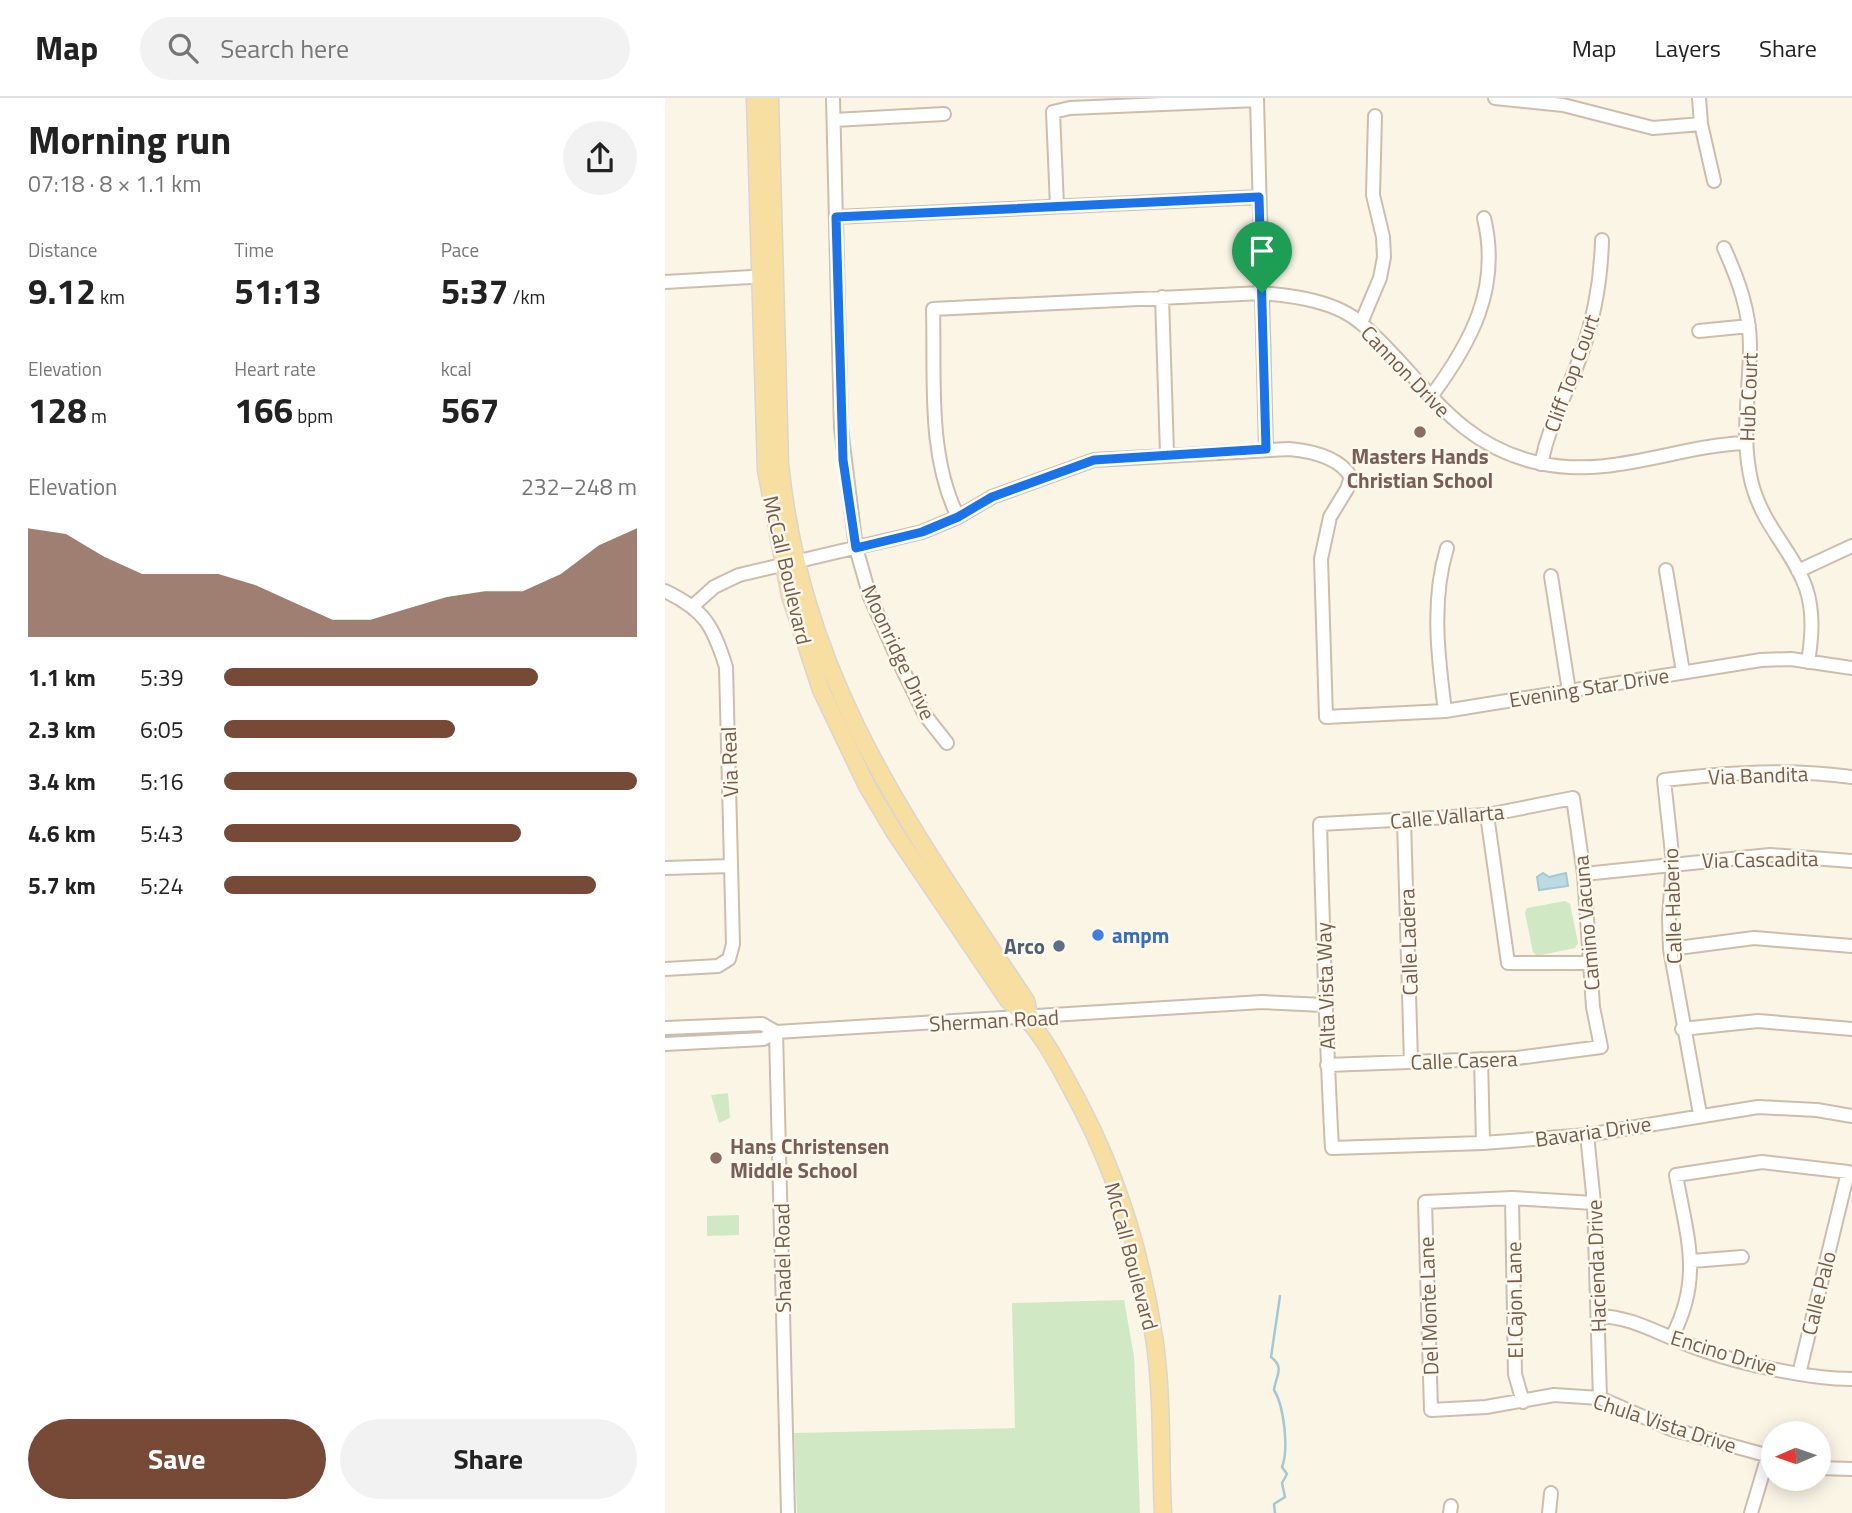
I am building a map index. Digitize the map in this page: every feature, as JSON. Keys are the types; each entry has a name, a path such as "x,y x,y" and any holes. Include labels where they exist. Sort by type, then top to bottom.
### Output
{"main road":[{"name":"McCall Boulevard","path":"755,98 780,464 789,563 803,640 834,719 867,786 901,842 1008,999 1030,1018"},
{"name":"McCall Boulevard","path":"767,276 770,98"},
{"name":"McCall Boulevard","path":"789,563 823,653 862,743 896,803 1026,1001 1030,1018 1096,1138 1135,1247 1156,1351 1163,1513"},
{"path":"834,719 851,736 884,797 896,803"}],"street":[{"name":"Moonridge Drive","path":"833,98 842,449 856,548 870,597 905,674 925,715 947,743"},
{"path":"1495,98 1585,104 1645,127 1701,124"},
{"path":"1699,98 1701,124 1714,181"},
{"path":"665,591 694,604 714,587 739,575 922,532 958,517 992,497 1094,460 1167,453 1266,449 1257,99 1070,108 1053,113 1057,206"},
{"path":"834,120 944,114"},
{"path":"1361,323 1377,288 1384,257 1383,237 1373,195 1375,116"},
{"path":"836,217 1259,197"},
{"path":"1430,398 1462,353 1483,300 1491,247 1484,218"},
{"name":"Cliff Top Court","path":"1541,464 1548,430 1572,378 1594,311 1602,240"},
{"name":"Hub Court","path":"1724,248 1737,275 1749,326 1745,443 1753,486 1763,516 1798,571 1810,605 1808,662"},
{"path":"665,282 767,276"},
{"name":"Cannon Drive","path":"958,517 946,493 939,461 933,309 1262,293 1318,302 1361,323 1430,398 1459,425 1493,447 1541,464 1610,467 1643,462 1682,450 1745,443"},
{"path":"1162,297 1167,453"},
{"path":"1699,331 1749,326"},
{"name":"Evening Star Drive","path":"1266,449 1305,450 1337,462 1351,477 1330,517 1321,559 1326,718 1445,711 1761,660 1808,662 1852,668"},
{"path":"1798,571 1852,546"},
{"path":"1445,711 1437,597 1439,574 1447,548"},
{"path":"1666,570 1683,672"},
{"path":"1551,576 1569,691"},
{"name":"Via Real","path":"665,969 718,966 729,959 733,944 726,667 717,640 694,604"},
{"name":"Via Bandita","path":"1664,780 1743,772 1825,773 1852,777"},
{"name":"Calle Haberio","path":"1664,780 1673,863 1669,917 1670,949 1682,1029 1700,1114"},
{"name":"Calle Vallarta","path":"1320,824 1487,815 1573,798"},
{"name":"Camino Vacuna","path":"1573,798 1584,874 1593,1007 1601,1047"},
{"path":"1487,815 1507,963 1591,963"},
{"name":"Calle Ladera","path":"1405,821 1411,1062"},
{"name":"Alta Vista Way","path":"1320,824 1324,1005 1332,1148"},
{"name":"Via Cascadita","path":"1584,874 1770,855 1852,861"},
{"path":"665,869 731,866"},
{"path":"1670,949 1754,938 1852,946"},
{"name":"Sherman Road","path":"665,1044 762,1039 776,1032 1262,1002 1324,1005"},
{"path":"1682,1029 1758,1021 1852,1029"},
{"path":"665,1028 762,1024 776,1032"},
{"name":"Shadel Road","path":"776,1032 788,1513"},
{"name":"Calle Casera","path":"1328,1065 1544,1056 1601,1047"},
{"path":"1481,1059 1483,1143"},
{"name":"Bavaria Drive","path":"1332,1148 1483,1143 1587,1135 1700,1114 1758,1107 1817,1110 1852,1116"},
{"name":"Hacienda Drive","path":"1587,1135 1594,1203 1600,1398"},
{"name":"Calle Palo","path":"1692,1261 1676,1175 1762,1162 1848,1172 1798,1374"},
{"path":"1512,1198 1594,1203"},
{"name":"Del Monte Lane","path":"1431,1410 1425,1202 1512,1198"},
{"name":"El Cajon Lane","path":"1512,1198 1515,1374 1523,1402"},
{"path":"1672,1338 1684,1314 1691,1289 1692,1261 1741,1257"},
{"name":"Encino Drive","path":"1598,1316 1632,1320 1696,1348 1798,1374 1852,1380"},
{"name":"Chula Vista Drive","path":"1431,1410 1523,1402 1554,1395 1600,1398 1671,1429 1761,1454"},
{"path":"1831,1468 1852,1469"},
{"path":"1751,1513 1761,1483"},
{"path":"1549,1513 1551,1493"}],"green space":[{"path":"1565,901 1570,904 1578,943 1575,948 1537,956 1533,952 1525,913 1527,908"},
{"path":"728,1093 730,1118 719,1123 711,1095"},
{"path":"739,1215 739,1235 707,1236 707,1216"},
{"path":"1124,1300 1134,1356 1140,1513 797,1513 794,1433 1015,1428 1012,1303"}],"water":[{"path":"1543,873 1549,877 1566,873 1568,886 1539,890 1537,877"}],"waterway":[{"path":"1275,1513 1274,1504 1285,1497 1282,1483 1287,1474 1282,1467 1285,1450 1283,1417 1274,1390 1279,1368 1271,1357 1280,1296"}],"place":[{"name":"Masters Hands Christian School","path":"1420,432"},
{"name":"ampm","path":"1098,935"},
{"name":"Arco","path":"1059,946"},
{"name":"Hans Christensen Middle School","path":"716,1158"}],"route":[{"path":"1259,197 1262,293 1266,449 1167,453 1094,460 992,497 958,517 922,532 856,548 848,503 841,428 836,217 1259,197"}]}
